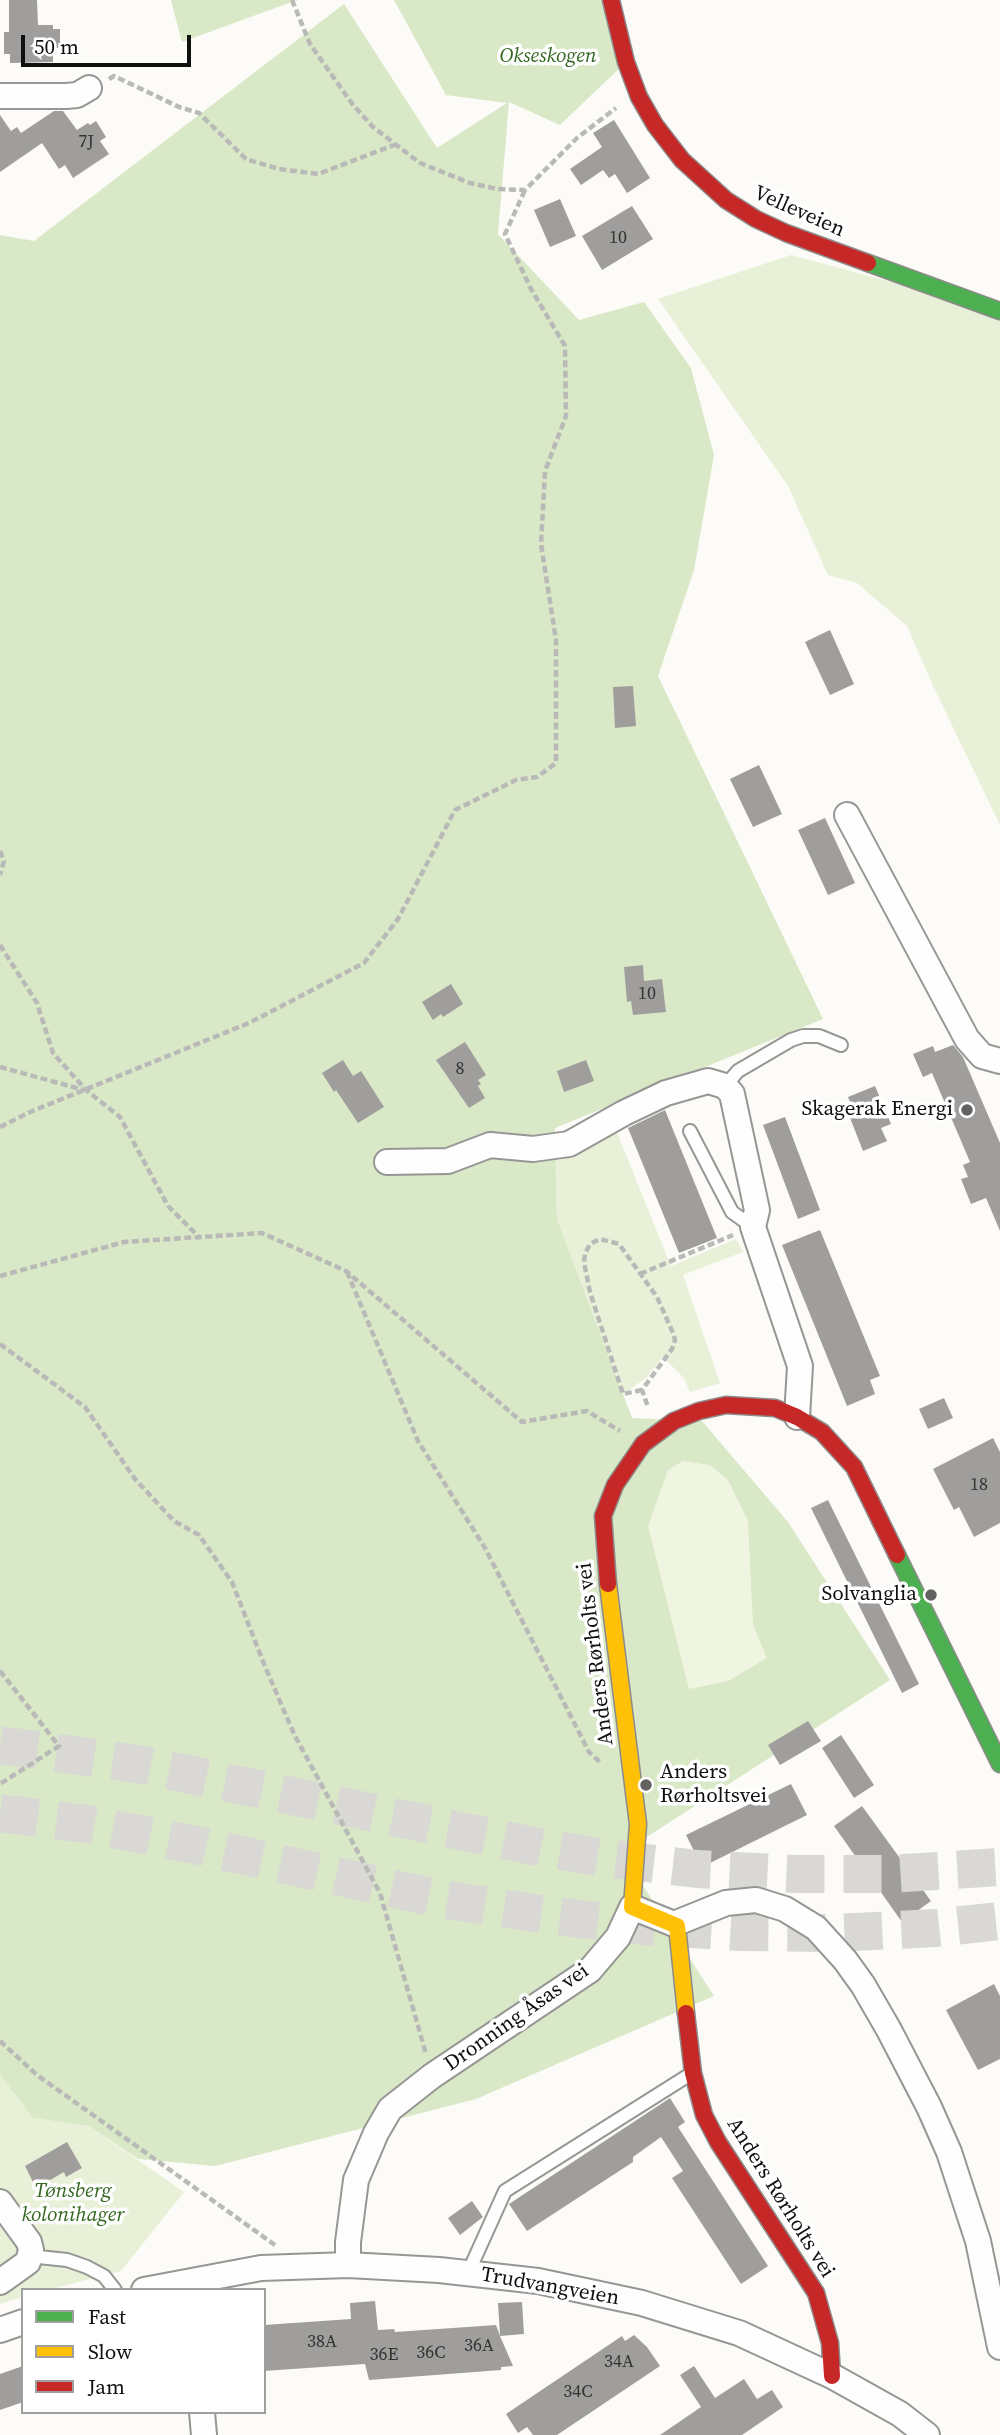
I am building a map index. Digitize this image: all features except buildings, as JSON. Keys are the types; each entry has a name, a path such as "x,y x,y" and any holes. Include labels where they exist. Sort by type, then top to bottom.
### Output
{"street":[{"name":"Velleveien","path":"611,0 626,62 639,97 667,143 726,200 756,219 836,253 1000,311"},
{"path":"0,96 66,96 77,95 89,88"},
{"path":"847,815 967,1040 982,1056 1000,1061"},
{"path":"387,1162 448,1161 489,1145 533,1149 569,1144 666,1093 708,1081 725,1086 732,1094 757,1210 753,1227 800,1366 797,1417"},
{"name":"Anders Rørholts vei","path":"832,2376 830,2343 816,2293 718,2142 704,2115 693,2073 677,1926 632,1907 638,1824 608,1592 603,1516 615,1485 643,1444 674,1421 699,1411 726,1405 775,1408 822,1432 854,1467 1000,1764"},
{"path":"632,1907 674,1924 726,1903 756,1900 785,1909 816,1928 845,1960 889,2030 949,2152 978,2241 1000,2347"},
{"name":"Dronning Åsas vei","path":"348,2265 348,2242 356,2180 376,2133 390,2109 432,2076 590,1970 618,1937 632,1907"},
{"path":"0,2202 29,2242 28,2262 0,2282"},
{"name":"Trudvangveien","path":"162,2288 190,2285 261,2268 348,2265 538,2281 642,2303 739,2333 832,2376 900,2414 927,2435"},
{"path":"0,2330 21,2323"},
{"path":"202,2414 204,2435"}],"lane":[{"path":"725,1086 738,1071 791,1040 803,1036 819,1036 841,1045"},
{"path":"690,1131 732,1212 753,1227"},
{"path":"468,2273 505,2191 693,2073"},
{"path":"29,2256 67,2260 87,2267 104,2276 113,2288"}],"path":[{"path":"292,0 310,44 353,105 394,145 420,163 471,183 525,190"},
{"path":"89,88 114,76 179,107 199,113 246,159 279,169 318,174 394,145"},
{"path":"0,1127 30,1112 249,1023 364,963 398,919 455,810 516,780 537,777 556,763 556,640 541,544 544,471 566,416 565,346 531,289 505,234 525,190 595,122 622,104 639,97"},
{"path":"0,851 4,861 0,875"},
{"path":"0,945 37,1003 54,1053 86,1090 120,1117 168,1206 200,1237"},
{"path":"0,1067 86,1090"},
{"path":"640,1274 753,1227"},
{"path":"0,1276 124,1242 262,1233 346,1271 522,1422 587,1411 643,1444"},
{"path":"600,1239 619,1244 665,1312 675,1340 665,1359 642,1390 623,1394 590,1292 584,1254 590,1244 600,1239"},
{"path":"346,1271 418,1441 485,1548 589,1752 634,1792"},
{"path":"0,1344 85,1407 135,1479 174,1521 199,1535 232,1582 294,1734 380,1893 432,2076"},
{"path":"642,1390 652,1417"},
{"path":"0,1671 60,1746 0,1784"},
{"path":"0,2042 37,2075 278,2247"}],"green space":[{"path":"171,0 297,0 182,42"},
{"name":"Okseskogen","path":"394,0 606,0 626,62 560,125 509,102 498,234 579,320 644,302 691,368 714,455 694,570 658,676 823,1019 555,1128 557,1219 632,1418 702,1421 788,1522 890,1680 622,1853 714,1996 476,2099 215,2166 138,2159 89,2126 33,2118 0,2075 0,235 34,241 344,4 437,148 507,103 446,95"},
{"path":"791,255 1000,311 1000,825 907,626 857,583 828,575 788,486 658,299"},
{"path":"614,1125 671,1266 736,1239 743,1252 683,1275 720,1383 690,1392 684,1378 663,1357 646,1378 623,1394 557,1219 556,1160"},
{"path":"683,1461 710,1465 728,1480 748,1521 753,1625 767,1658 728,1681 689,1689 648,1526 668,1470"},
{"name":"Tønsberg kolonihager","path":"0,2075 33,2118 89,2126 184,2192 121,2271 56,2288 21,2288 21,2298 0,2304"}],"tunnel":[{"path":"0,1745 143,1765 543,1848 604,1858 697,1869 797,1874 888,1874 1000,1867"},
{"path":"0,1813 94,1825 436,1898 641,1926 739,1932 834,1933 935,1928 1000,1921"}],"traffic: fast":[{"path":"868,263 1000,311"},
{"path":"897,1555 1000,1764"}],"traffic: slow":[{"path":"608,1584 638,1824 632,1907 677,1926 686,2013"}],"traffic: jam":[{"path":"611,0 626,62 639,97 655,125 682,160 726,200 756,219 868,263"},
{"path":"608,1584 603,1516 615,1485 643,1444 674,1421 699,1411 726,1405 775,1408 822,1432 854,1467 897,1555"},
{"path":"686,2013 693,2073 704,2115 718,2142 816,2293 830,2343 832,2376"}],"place":[{"name":"Skagerak Energi","path":"967,1110"},
{"name":"Solvanglia","path":"931,1595"},
{"name":"Anders Rørholtsvei","path":"646,1785"}]}
